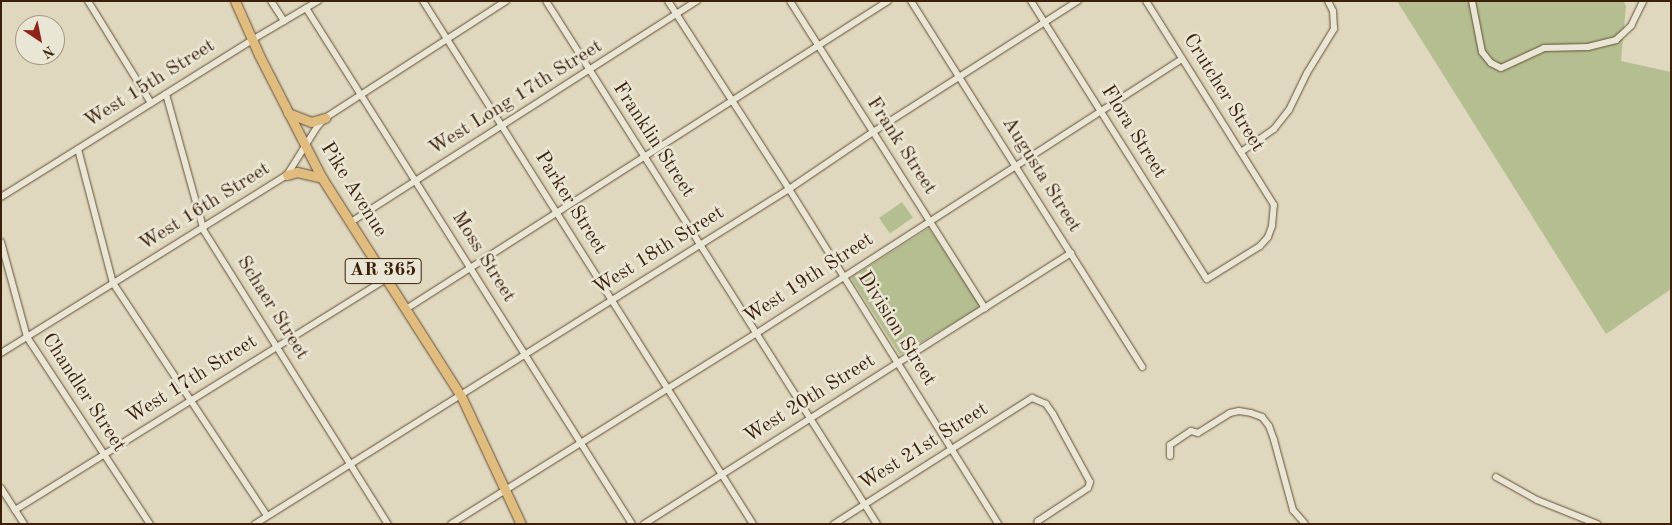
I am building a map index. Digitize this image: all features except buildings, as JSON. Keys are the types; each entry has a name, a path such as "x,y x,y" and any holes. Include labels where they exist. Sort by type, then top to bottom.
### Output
{"main road":[{"name":"Pike Avenue","path":"235,1 252,40 322,178 352,222 461,396 521,524"},
{"path":"288,113 311,122 325,118"},
{"path":"286,175 297,172 322,178"}],"street":[{"path":"88,1 151,103"},
{"path":"271,1 284,21"},
{"name":"West 15th Street","path":"1,197 252,40 318,1"},
{"name":"Parker Street","path":"423,1 753,524"},
{"name":"West 16th Street","path":"1,353 286,175 317,127 325,118 506,1"},
{"name":"Franklin Street","path":"546,1 702,244 877,524"},
{"name":"Division Street","path":"668,1 998,524"},
{"name":"West Long 17th Street","path":"352,222 697,1"},
{"name":"Frank Street","path":"790,1 985,308"},
{"path":"406,309 888,1"},
{"name":"Augusta Street","path":"911,1 1142,367"},
{"name":"Flora Street","path":"1031,1 1208,280 1260,246 1268,237 1275,215 1273,202"},
{"name":"West 18th Street","path":"255,524 461,396 611,299 702,244 1078,1"},
{"name":"Crutcher Street","path":"1146,1 1273,202"},
{"path":"1241,152 1274,130 1289,110 1307,73 1334,29 1334,18 1328,1"},
{"path":"1472,1 1484,56 1496,66 1505,68 1544,48 1588,47 1616,40 1631,26 1643,1"},
{"name":"Moss Street","path":"306,8 632,524"},
{"name":"West 19th Street","path":"451,524 757,333 1182,59"},
{"name":"Schaer Street","path":"166,94 203,228 388,524"},
{"path":"78,149 113,283 267,516"},
{"name":"Chandler Street","path":"1,242 27,337 150,524"},
{"name":"West 20th Street","path":"644,524 810,416 1071,254"},
{"name":"West 17th Street","path":"16,510 387,278"},
{"name":"West 21st Street","path":"834,524 1032,398 1046,404 1053,414 1090,482 1088,488 1038,521 1037,524"},
{"path":"1170,456 1168,450 1170,445 1191,431 1198,433 1230,413 1239,411 1262,418 1269,426 1274,440 1293,510 1305,524"},
{"path":"1496,477 1537,500 1597,524"},
{"path":"1,488 24,524"}],"green space":[{"path":"1397,1 1623,1 1626,6 1621,61 1671,72 1671,289 1606,334"},
{"path":"902,202 913,218 890,234 879,218"},
{"path":"929,228 979,304 978,308 900,355 852,280 852,277"}]}
